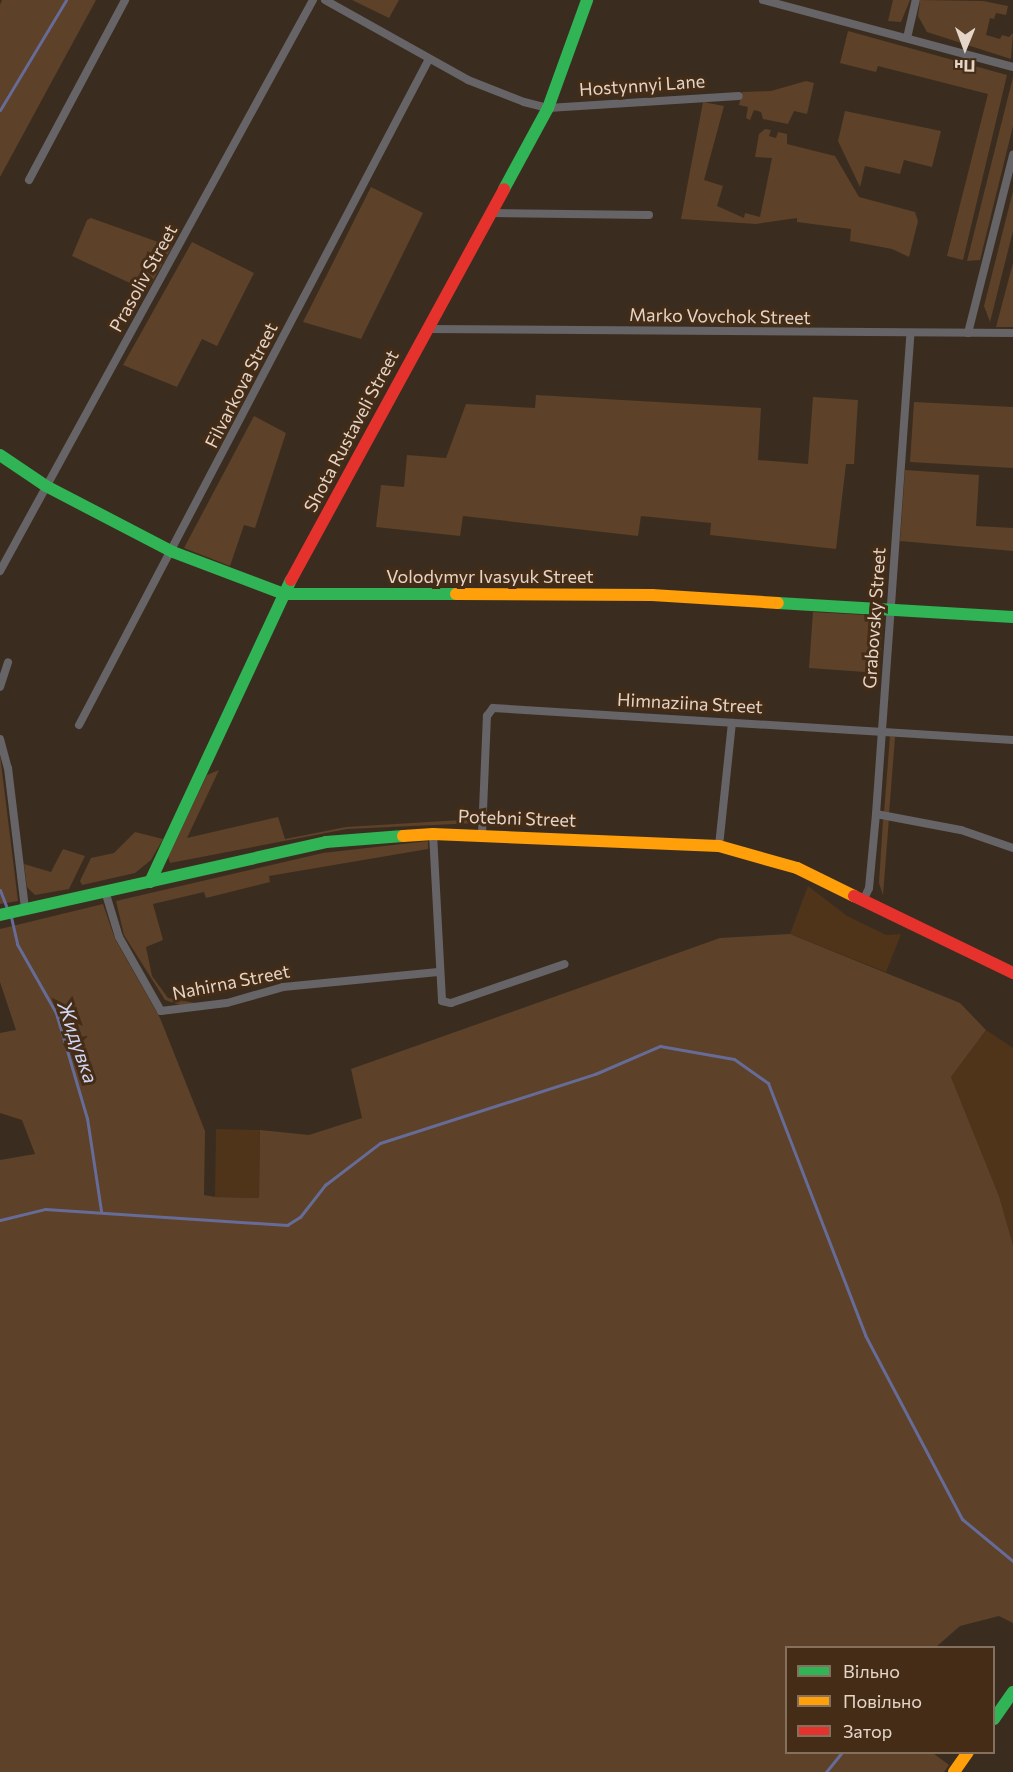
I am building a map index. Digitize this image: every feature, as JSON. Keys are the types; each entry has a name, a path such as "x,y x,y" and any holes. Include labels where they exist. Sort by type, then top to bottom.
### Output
{"street":[{"path":"29,180 124,0"},
{"name":"Prasoliv Street","path":"0,571 313,0"},
{"name":"Hostynnyi Lane","path":"325,0 411,45 429,59 500,94 548,108 739,96"},
{"name":"Shota Rustaveli Street","path":"150,882 213,754 284,594 548,108 587,0"},
{"path":"762,0 1013,66"},
{"path":"907,38 916,0"},
{"name":"Filvarkova Street","path":"80,725 173,552 429,59"},
{"path":"968,333 1013,155"},
{"path":"492,213 649,215"},
{"name":"Marko Vovchok Street","path":"427,329 910,335 1013,333"},
{"name":"Grabovsky Street","path":"863,901 869,888 876,814 910,335"},
{"name":"Volodymyr Ivasyuk Street","path":"0,454 46,486 173,552 284,594 652,595 1013,617"},
{"path":"0,687 8,662"},
{"name":"Himnaziina Street","path":"482,834 487,716 494,708 732,723 882,729 1013,740"},
{"path":"719,846 732,723"},
{"path":"0,739 8,768 21,910"},
{"path":"876,814 962,830 1013,848"},
{"path":"434,834 440,998 447,1003 565,964"},
{"name":"Potebni Street","path":"0,915 326,842 434,834 482,834 719,846 797,868 1013,973"},
{"name":"Nahirna Street","path":"105,891 119,937 161,1011 227,1003 283,987 438,972"},
{"path":"995,1716 1013,1692"},
{"path":"954,1772 968,1754"}],"shaded area":[{"path":"2,0 96,0 0,177 0,5"},
{"path":"352,0 399,0 389,18"},
{"path":"893,0 910,0 901,22 888,21"},
{"path":"920,0 983,1 1008,6 1006,15 996,13 994,19 990,18 986,35 1000,39 1002,35 1009,37 1013,33 1011,59 927,32 918,16"},
{"path":"848,31 1007,75 963,260 947,256 988,94 878,66 876,72 840,63"},
{"path":"1013,77 1013,126 980,260 967,261"},
{"path":"806,81 814,83 807,114 794,111 788,124 763,119 761,112 754,110 750,120 746,118 748,107 739,105 742,92 771,91"},
{"path":"703,102 724,106 704,180 723,186 717,206 744,218 745,213 760,217 772,158 755,157 759,134 765,129 771,130 769,136 776,138 778,132 787,134 787,144 835,156 859,197 915,212 918,221 909,257 892,249 850,241 851,229 797,222 797,218 756,224 681,219"},
{"path":"845,111 941,131 932,167 904,160 900,174 865,166 860,187 838,141"},
{"path":"371,187 423,213 361,339 303,322"},
{"path":"1013,191 1013,231 990,322 984,306"},
{"path":"91,218 172,247 147,291 72,256 87,220"},
{"path":"192,242 254,273 217,346 202,339 177,387 123,365"},
{"path":"1013,263 1013,327 996,327"},
{"path":"536,395 761,408 758,460 808,464 813,397 858,400 854,464 846,464 836,549 710,535 711,523 641,516 638,536 463,516 460,536 376,527 381,485 404,487 407,455 446,458 466,404 535,408"},
{"path":"914,402 1013,407 1013,468 910,462"},
{"path":"254,416 286,433 255,528 244,525 230,566 184,548"},
{"path":"905,470 979,475 976,526 1013,528 1013,551 900,541"},
{"path":"813,612 883,616 879,673 809,668"},
{"path":"890,736 895,737 889,814 884,813"},
{"path":"0,755 18,901 0,904"},
{"path":"219,770 187,838 278,817 285,839 346,827 478,819 477,823 347,829 170,863 168,857 207,775"},
{"path":"889,818 883,895 879,883 883,820"},
{"path":"135,832 163,839 151,860 135,873 82,885 80,881 91,858 114,853"},
{"path":"428,841 428,849 269,876 270,882 206,898 204,892 153,904 163,940 146,947 152,976 168,998 200,1004 180,1005 165,1000 124,935 116,901 323,853"},
{"path":"63,849 85,856 69,889 35,895 27,887 24,864 51,872"},
{"path":"808,886 847,916 886,935 901,934 886,972 790,934"},
{"path":"103,904 115,939 160,1018 205,1131 204,1195 215,1197 259,1198 260,1130 309,1135 362,1118 351,1069 720,938 790,934 960,1003 986,1030 951,1077 999,1196 1013,1245 1013,1623 999,1616 960,1626 937,1646 785,1646 785,1754 934,1754 949,1765 944,1772 0,1772 0,1160 35,1154 22,1120 0,1113 0,1033 16,1030 0,982 0,929"},
{"path":"986,1030 1013,1048 1013,1245 999,1196 951,1077"},
{"path":"216,1129 260,1130 259,1198 215,1197"}],"waterway":[{"name":"Жидувка","path":"0,110 66,0"},
{"name":"Жидувка","path":"0,890 8,911"},
{"name":"Жидувка","path":"11,917 17,944 56,1013 87,1118 101,1211"},
{"path":"0,1220 45,1209 287,1225 300,1217 325,1185 380,1143 595,1074 660,1046 734,1059 768,1083 865,1335 962,1519 1013,1561"},
{"path":"826,1772 840,1754"}],"traffic: fast":[{"path":"504,189 548,108 587,0"},
{"path":"0,455 46,486 173,552 284,594 456,594"},
{"path":"150,882 291,580"},
{"path":"778,603 1013,617"},
{"path":"0,915 326,842 403,836"},
{"path":"995,1718 1013,1692"}],"traffic: slow":[{"path":"456,594 652,595 778,603"},
{"path":"403,836 433,834 719,846 797,868 854,896"},
{"path":"954,1772 967,1754"}],"traffic: jam":[{"path":"291,580 504,189"},
{"path":"854,896 1013,973"}]}
